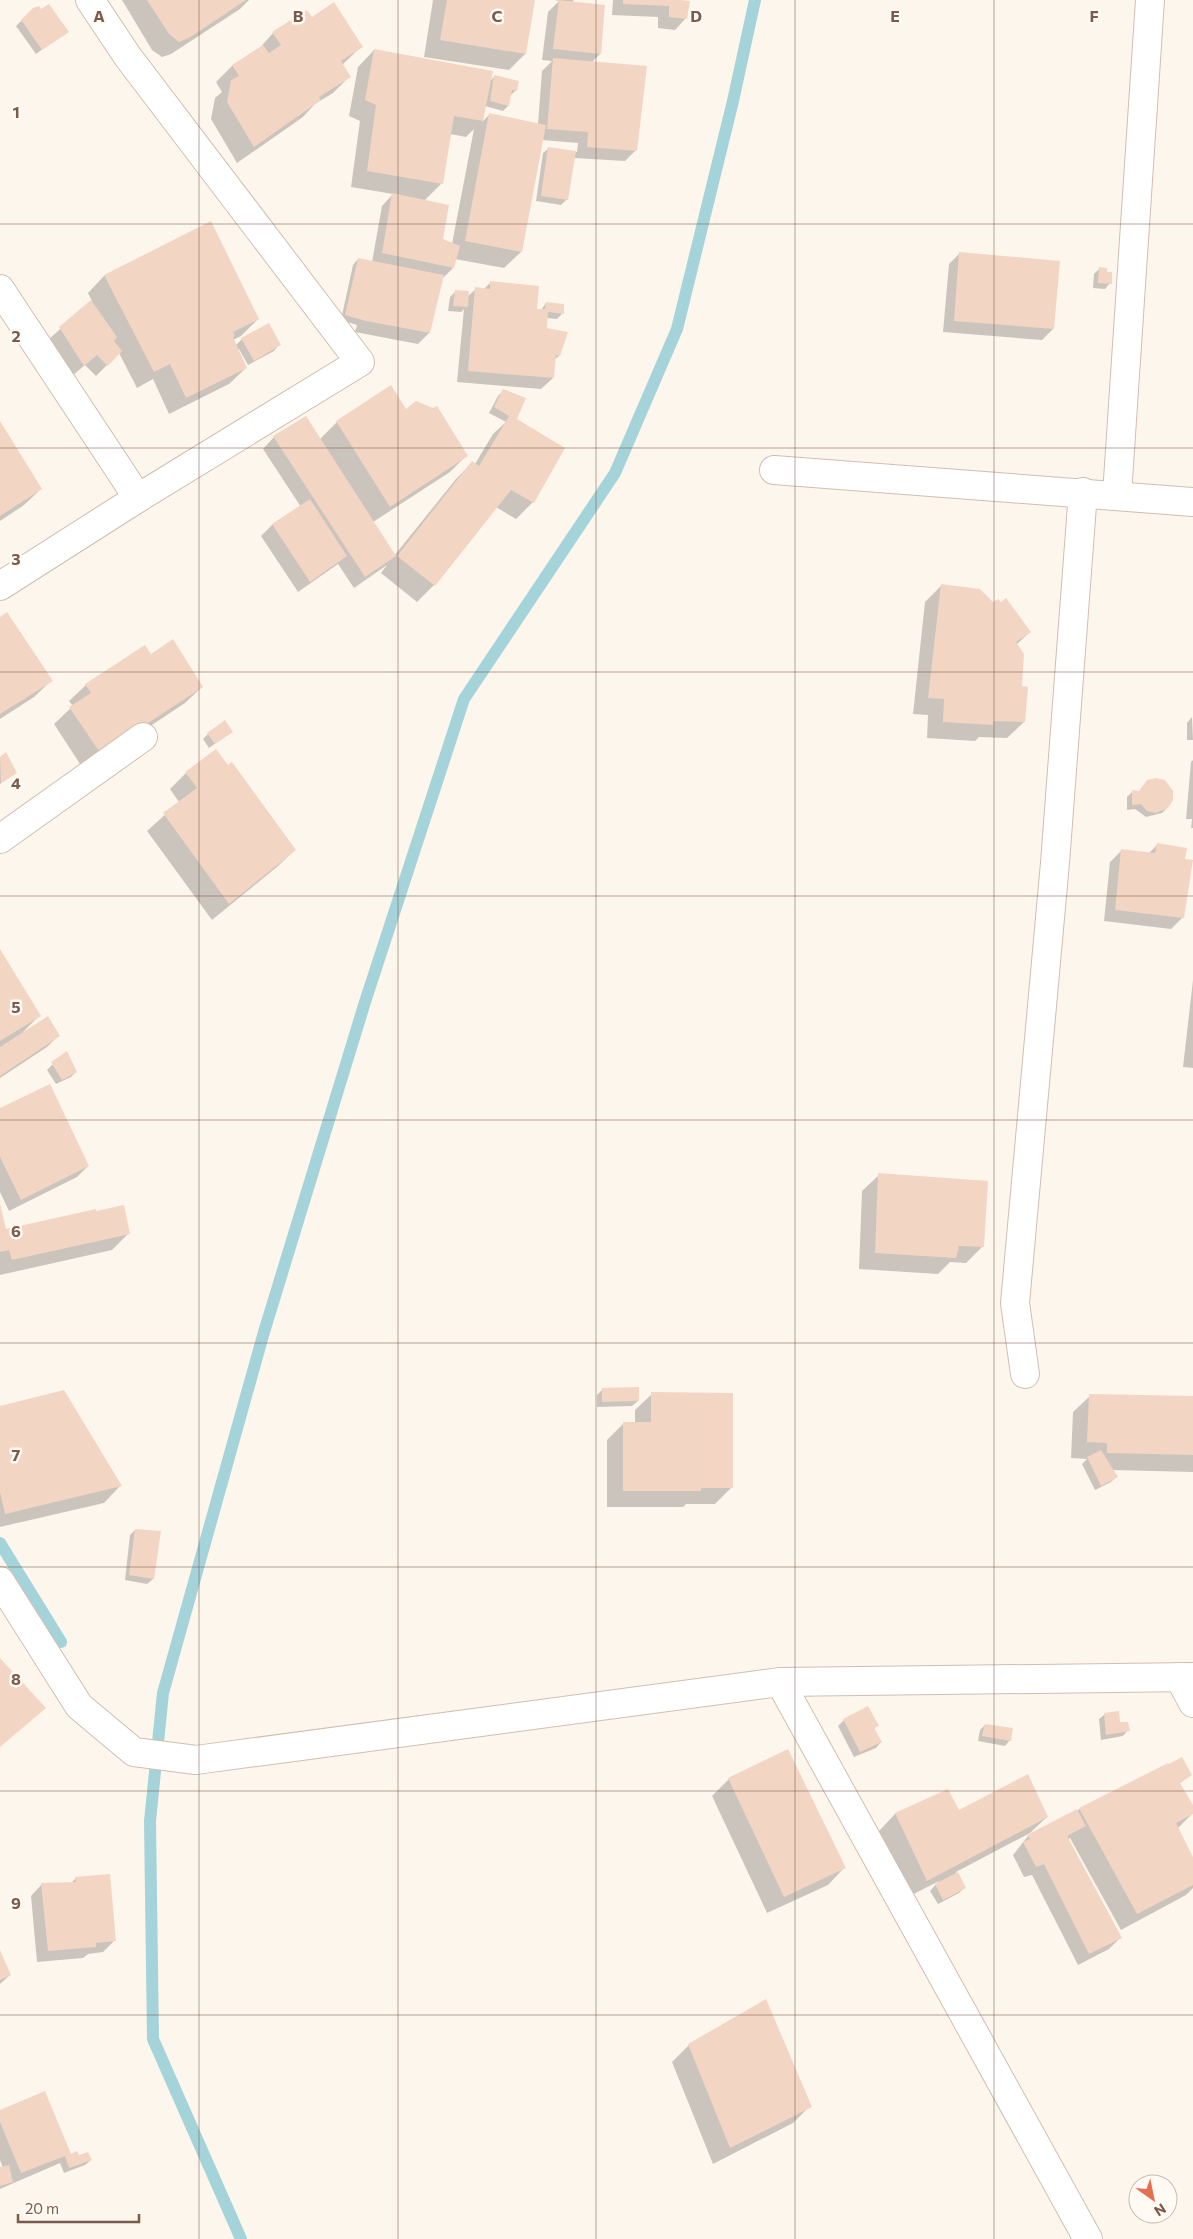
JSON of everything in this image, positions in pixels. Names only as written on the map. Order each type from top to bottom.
[{"type":"street","points":[[0,586],[138,498],[360,362],[128,57],[90,0]]},
{"type":"street","points":[[1117,496],[1150,0]]},
{"type":"street","points":[[0,289],[138,498]]},
{"type":"street","points":[[774,470],[1084,492],[1193,502]]},
{"type":"street","points":[[1025,1374],[1015,1303],[1055,863],[1084,492]]},
{"type":"street","points":[[0,838],[143,737]]},
{"type":"street","points":[[0,1581],[80,1706],[134,1752],[196,1760],[780,1682],[1186,1677],[1193,1703]]},
{"type":"street","points":[[780,1682],[1088,2239]]},
{"type":"building","points":[[147,0],[246,0],[189,38],[179,42],[169,34]]},
{"type":"building","points":[[447,0],[535,0],[526,54],[440,40]]},
{"type":"building","points":[[559,0],[605,5],[601,54],[553,49]]},
{"type":"building","points":[[623,0],[690,1],[687,19],[669,17],[669,6],[623,4]]},
{"type":"building","points":[[334,2],[363,47],[341,61],[351,77],[319,97],[321,100],[254,147],[227,102],[231,80],[239,76],[232,65],[263,45],[269,53],[281,45],[272,32],[307,10],[312,17]]},
{"type":"building","points":[[49,4],[69,32],[42,50],[21,20],[33,8],[39,6],[41,9]]},
{"type":"building","points":[[374,49],[493,71],[483,121],[454,116],[443,184],[367,171],[376,105],[365,100]]},
{"type":"building","points":[[553,58],[647,66],[637,151],[587,147],[588,132],[547,129]]},
{"type":"building","points":[[494,75],[519,81],[517,91],[512,90],[509,106],[490,101]]},
{"type":"building","points":[[489,113],[546,125],[522,252],[465,241]]},
{"type":"building","points":[[548,147],[576,151],[568,200],[541,196]]},
{"type":"building","points":[[392,193],[449,205],[443,239],[460,246],[454,268],[382,253]]},
{"type":"building","points":[[211,221],[259,319],[233,332],[235,336],[233,337],[247,368],[186,398],[170,364],[154,372],[104,275]]},
{"type":"building","points":[[959,252],[1060,261],[1054,329],[954,321]]},
{"type":"building","points":[[358,258],[444,275],[430,333],[366,321],[345,315]]},
{"type":"building","points":[[1099,267],[1107,268],[1107,272],[1112,272],[1112,284],[1098,283]]},
{"type":"building","points":[[490,281],[539,286],[537,309],[545,309],[546,302],[564,304],[564,314],[548,312],[547,328],[568,332],[560,356],[556,355],[554,378],[468,371],[475,287],[490,289]]},
{"type":"building","points":[[455,290],[469,291],[468,307],[453,306]]},
{"type":"building","points":[[91,300],[117,337],[114,341],[122,351],[108,366],[97,355],[84,366],[59,327]]},
{"type":"building","points":[[269,323],[281,345],[254,361],[241,338]]},
{"type":"building","points":[[391,385],[406,409],[416,401],[433,408],[437,406],[468,456],[390,507],[336,421]]},
{"type":"building","points":[[503,389],[526,398],[517,419],[565,448],[534,503],[511,490],[435,586],[397,556],[472,461],[479,466],[509,416],[494,407]]},
{"type":"building","points":[[306,416],[396,556],[365,577],[273,436]]},
{"type":"building","points":[[0,421],[42,489],[0,516]]},
{"type":"building","points":[[310,499],[347,556],[310,582],[272,524]]},
{"type":"building","points":[[941,584],[980,589],[993,602],[998,599],[1001,602],[1006,598],[1031,632],[1016,642],[1024,654],[1022,686],[1028,687],[1025,722],[993,721],[993,725],[943,722],[944,699],[928,698]]},
{"type":"building","points":[[7,612],[53,681],[0,714],[0,617]]},
{"type":"building","points":[[173,639],[203,687],[101,754],[69,707],[91,693],[85,684],[145,645],[151,654]]},
{"type":"building","points":[[225,720],[233,732],[215,744],[207,733]]},
{"type":"building","points":[[216,749],[228,765],[232,762],[296,850],[229,904],[163,813],[197,788],[185,772]]},
{"type":"building","points":[[6,752],[17,773],[1,783],[0,757]]},
{"type":"building","points":[[1156,778],[1165,780],[1173,791],[1173,800],[1168,808],[1156,813],[1147,811],[1141,804],[1132,805],[1132,790],[1139,791],[1147,780]]},
{"type":"building","points":[[1157,843],[1187,848],[1185,859],[1193,860],[1184,918],[1115,910],[1121,849],[1155,853]]},
{"type":"building","points":[[0,949],[41,1016],[0,1041]]},
{"type":"building","points":[[48,1016],[60,1036],[0,1076],[0,1047]]},
{"type":"building","points":[[67,1051],[77,1072],[62,1080],[51,1062]]},
{"type":"building","points":[[50,1084],[89,1166],[21,1200],[0,1157],[0,1108]]},
{"type":"building","points":[[878,1173],[988,1181],[984,1247],[959,1246],[956,1258],[875,1253]]},
{"type":"building","points":[[0,1204],[6,1229],[96,1209],[96,1211],[124,1205],[130,1234],[12,1260],[9,1250],[0,1252]]},
{"type":"building","points":[[639,1387],[639,1401],[602,1402],[602,1388]]},
{"type":"building","points":[[64,1390],[122,1486],[5,1514],[0,1492],[0,1406]]},
{"type":"building","points":[[651,1392],[733,1393],[733,1488],[701,1488],[701,1491],[623,1491],[623,1422],[651,1422]]},
{"type":"building","points":[[1089,1394],[1193,1396],[1193,1455],[1107,1453],[1107,1443],[1087,1442]]},
{"type":"building","points":[[1101,1450],[1118,1477],[1101,1486],[1087,1457]]},
{"type":"building","points":[[135,1529],[161,1531],[154,1579],[129,1575]]},
{"type":"building","points":[[0,1658],[46,1708],[0,1747]]},
{"type":"building","points":[[868,1706],[879,1726],[874,1728],[882,1742],[860,1752],[843,1719]]},
{"type":"building","points":[[1119,1711],[1120,1722],[1128,1722],[1130,1731],[1106,1735],[1104,1713]]},
{"type":"building","points":[[985,1724],[1013,1728],[1011,1741],[982,1736]]},
{"type":"building","points":[[788,1749],[846,1868],[784,1897],[728,1778]]},
{"type":"building","points":[[1182,1757],[1192,1775],[1180,1783],[1193,1805],[1193,1814],[1176,1823],[1193,1857],[1193,1885],[1137,1914],[1079,1808]]},
{"type":"building","points":[[1028,1774],[1048,1817],[927,1881],[895,1813],[948,1789],[959,1810]]},
{"type":"building","points":[[1077,1809],[1086,1826],[1067,1836],[1122,1938],[1089,1954],[1044,1864],[1036,1867],[1023,1842],[1030,1839],[1027,1835]]},
{"type":"building","points":[[958,1872],[966,1888],[943,1900],[935,1884]]},
{"type":"building","points":[[110,1874],[116,1941],[96,1943],[96,1947],[48,1951],[41,1883],[76,1882],[75,1877]]},
{"type":"building","points":[[0,1950],[11,1975],[0,1980]]},
{"type":"building","points":[[766,1999],[812,2107],[730,2148],[688,2044]]},
{"type":"building","points":[[45,2091],[71,2154],[77,2151],[79,2155],[88,2152],[92,2160],[69,2168],[65,2156],[21,2173],[0,2122],[0,2110]]},
{"type":"building","points":[[9,2165],[13,2182],[0,2186],[0,2167]]},
{"type":"waterway","points":[[241,2239],[153,2039],[150,1821],[163,1693],[264,1332],[365,1002],[464,699],[615,473],[677,329],[733,101],[755,0]]},
{"type":"waterway","points":[[0,1543],[61,1642]]}]
